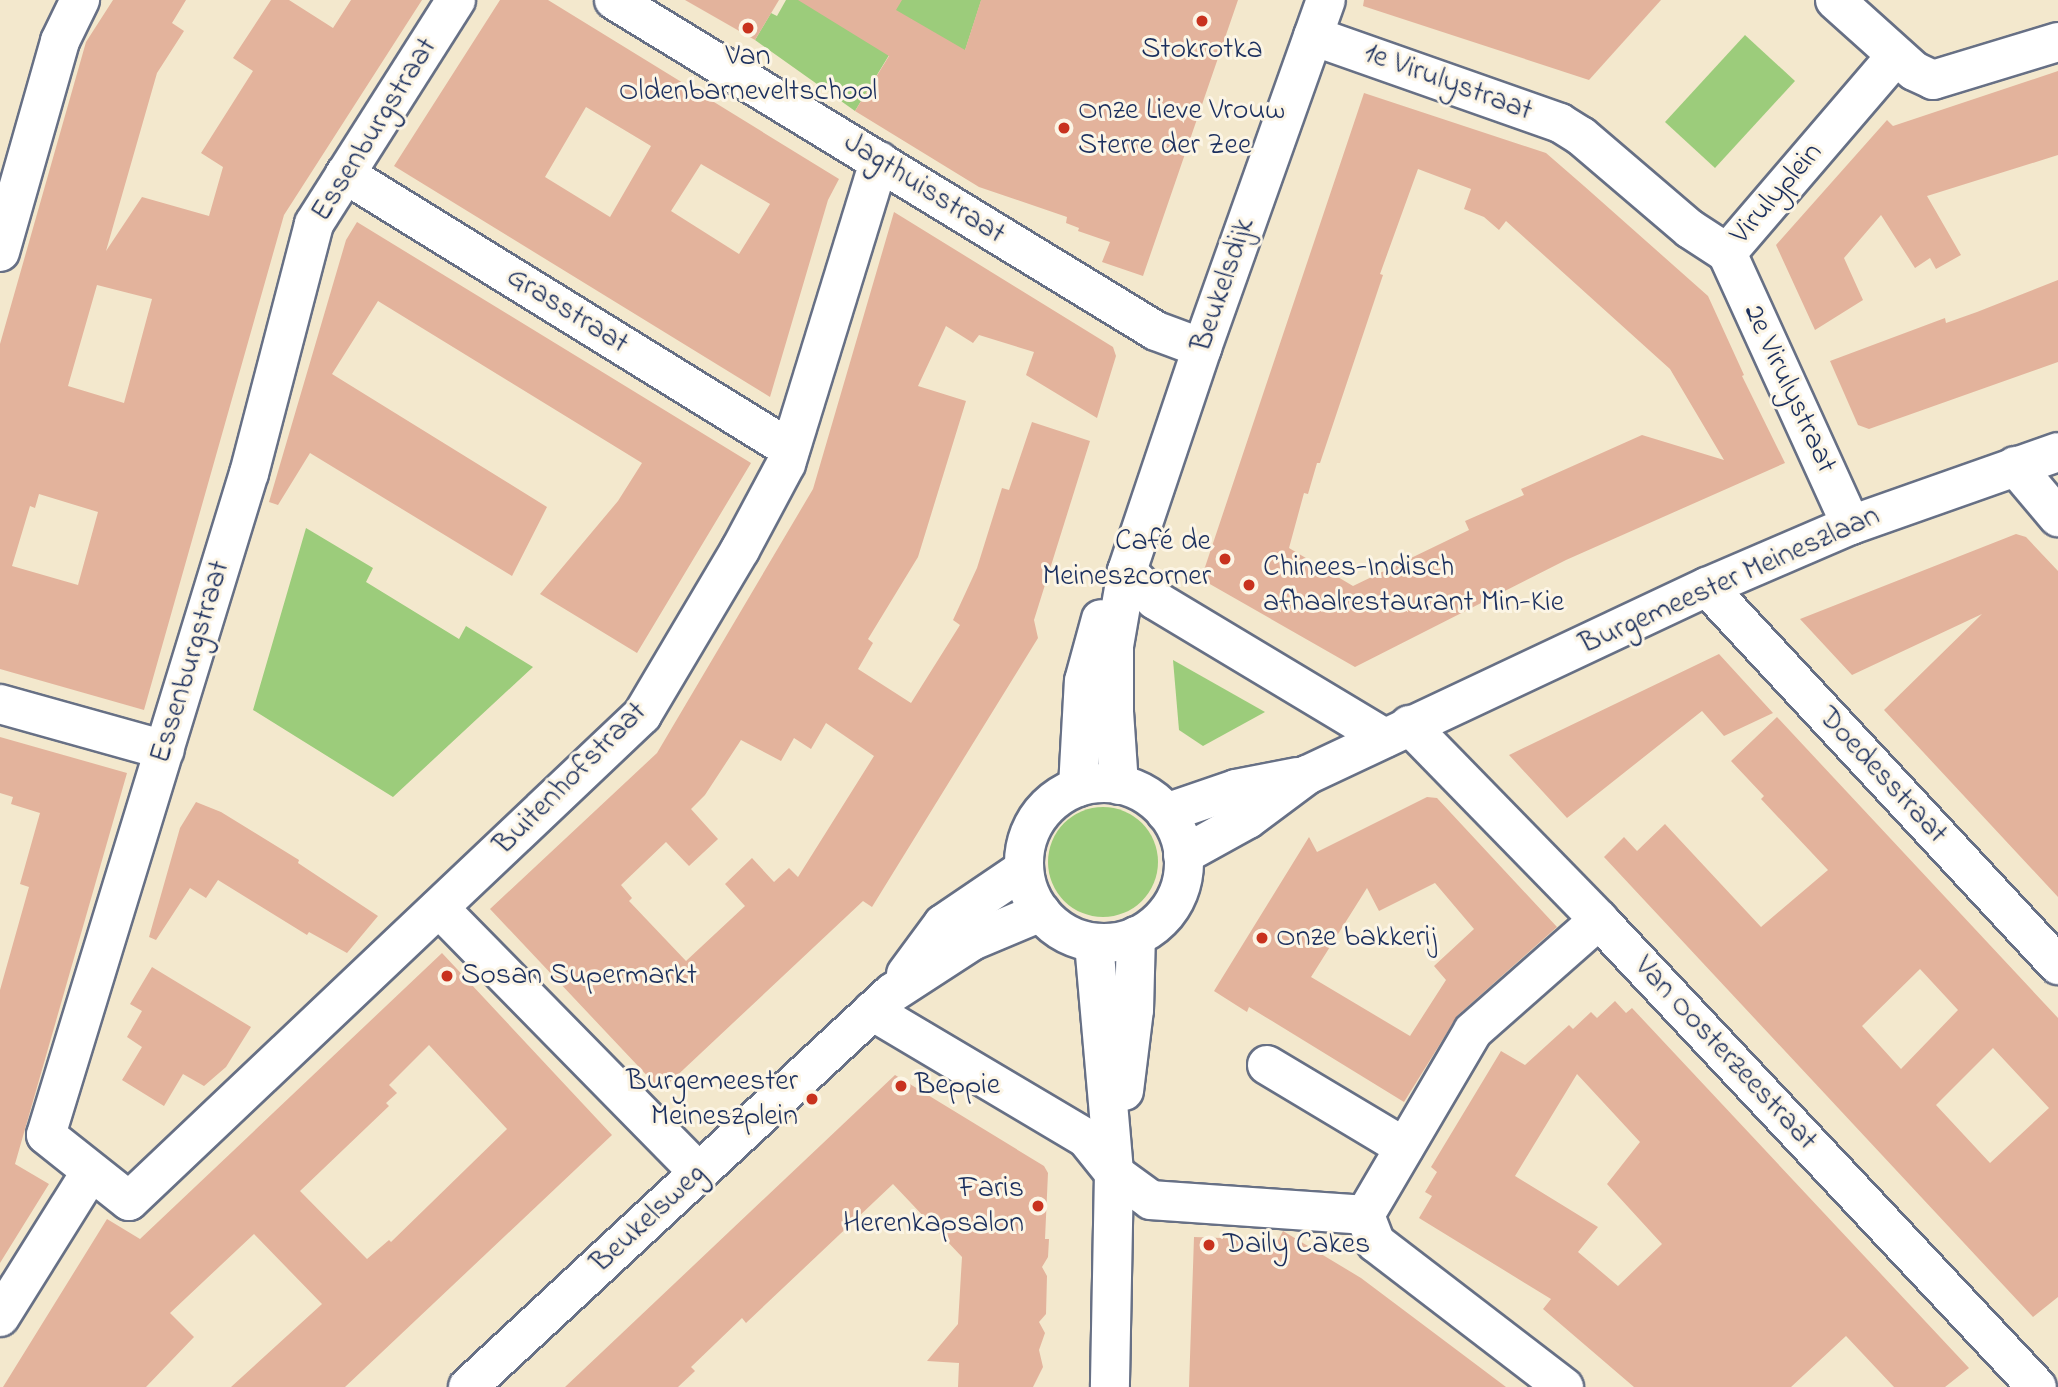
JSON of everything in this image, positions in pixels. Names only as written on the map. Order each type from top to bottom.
[{"type":"street","points":[[0,252],[60,41],[80,0]]},
{"type":"street","name":"Essenburgstraat","points":[[90,1173],[47,1135],[249,473],[314,224],[456,0]]},
{"type":"street","name":"Jagthuisstraat","points":[[614,0],[1156,331],[1202,348]]},
{"type":"street","name":"Beukelsdijk","points":[[1119,785],[1114,711],[1114,646],[1127,571],[1202,348],[1326,0]]},
{"type":"street","points":[[1835,0],[1913,71],[1933,80],[2058,42]]},
{"type":"street","name":"1e Virulystraat","points":[[1313,36],[1560,123],[1581,135]]},
{"type":"street","name":"Virulyplein","points":[[1581,135],[1690,229],[1727,254],[1896,56]]},
{"type":"street","name":"Buitenhofstraat","points":[[90,1173],[129,1202],[642,715],[740,550],[786,464],[879,161]]},
{"type":"street","name":"Grasstraat","points":[[345,174],[790,449]]},
{"type":"street","name":"2e Virulystraat","points":[[1727,254],[1851,525]]},
{"type":"street","name":"Burgemeester Meineszlaan","points":[[1397,731],[1707,587],[1851,525],[2058,452]]},
{"type":"street","points":[[2015,466],[2058,517]]},
{"type":"street","points":[[1127,571],[1155,600],[1397,731]]},
{"type":"street","name":"Beukelsdijk","points":[[1078,788],[1084,681],[1091,647],[1104,612],[1127,571]]},
{"type":"street","name":"Doedesstraat","points":[[1707,587],[2058,965]]},
{"type":"street","points":[[0,704],[164,750]]},
{"type":"street","points":[[1184,855],[1248,819],[1307,775],[1397,731]]},
{"type":"street","name":"Van Oosterzeestraat","points":[[1397,731],[1599,920],[2040,1381]]},
{"type":"street","points":[[1166,813],[1236,789],[1307,775]]},
{"type":"street","points":[[1105,783],[1119,785],[1142,793],[1166,813],[1178,832],[1184,855],[1180,888],[1163,916],[1136,936],[1094,943],[1064,932],[1041,912],[1029,890],[1024,869],[1028,840],[1039,817],[1056,799],[1078,788],[1105,783]]},
{"type":"street","name":"Beukelsweg","points":[[468,1387],[882,1002],[943,924],[1024,869]]},
{"type":"street","points":[[439,908],[699,1173]]},
{"type":"street","name":"Beukelsweg","points":[[882,1002],[972,941],[1041,912]]},
{"type":"street","points":[[1365,1215],[1473,1031],[1599,920]]},
{"type":"street","points":[[1110,1387],[1114,1173],[1134,1010],[1136,936]]},
{"type":"street","points":[[1094,943],[1114,1173]]},
{"type":"street","points":[[882,1002],[1086,1138],[1114,1173],[1151,1200],[1365,1215]]},
{"type":"street","points":[[1267,1065],[1404,1147]]},
{"type":"street","points":[[0,1317],[90,1173]]},
{"type":"street","points":[[1365,1215],[1376,1243],[1564,1387]]},
{"type":"green space","points":[[786,0],[1119,0],[981,1],[961,63],[911,19],[855,111],[755,40],[771,13],[777,16]]},
{"type":"green space","points":[[1745,35],[1795,81],[1715,168],[1665,122]]},
{"type":"green space","points":[[306,528],[373,568],[366,582],[459,639],[466,626],[533,667],[393,797],[253,710]]},
{"type":"green space","points":[[1173,660],[1265,712],[1203,746],[1179,730]]},
{"type":"green space","points":[[1103,807],[1124,812],[1142,823],[1153,841],[1158,862],[1153,883],[1142,901],[1124,912],[1103,917],[1082,912],[1064,901],[1053,883],[1048,862],[1053,841],[1064,823],[1082,812]]},
{"type":"building","points":[[113,0],[186,0],[172,23],[184,31],[157,73],[106,251],[142,197],[209,216],[223,167],[201,153],[253,71],[233,58],[271,0],[289,0],[333,28],[351,0],[422,0],[284,215],[144,710],[0,669],[0,344],[86,42]],"holes":[[[97,285],[152,299],[124,403],[68,386]],[[39,494],[98,512],[78,585],[12,566],[30,506],[35,508]]]},
{"type":"building","points":[[500,0],[548,0],[839,179],[828,200],[770,397],[394,166]],"holes":[[[586,107],[651,146],[610,217],[545,177]],[[701,164],[770,204],[739,254],[671,211]]]},
{"type":"building","name":"Van Oldenbarneveltschool","points":[[685,0],[779,0],[755,40]]},
{"type":"building","name":"Onze Lieve Vrouw Sterre der Zee","points":[[798,0],[902,0],[896,10],[965,50],[981,0],[1238,0],[1143,276],[1102,262],[1110,242],[1078,231],[1079,228],[1066,223],[1067,217],[979,187],[855,111],[889,56]]},
{"type":"building","points":[[1364,0],[1661,0],[1589,80],[1363,6]]},
{"type":"building","points":[[2058,71],[2058,155],[1927,196],[1961,255],[1936,269],[1930,258],[1915,268],[1881,215],[1844,258],[1863,300],[1815,330],[1776,245],[1887,120],[1893,126]]},
{"type":"building","points":[[1364,93],[1546,153],[1584,186],[1708,296],[1744,375],[1742,376],[1785,463],[1566,560],[1355,667],[1201,579]],"holes":[[[1418,169],[1471,189],[1464,209],[1484,217],[1499,230],[1506,221],[1670,369],[1724,460],[1642,435],[1521,489],[1524,495],[1465,521],[1469,530],[1353,586],[1289,548],[1304,493],[1308,494],[1317,463],[1320,463],[1383,275],[1380,274]]]},
{"type":"building","points":[[894,212],[1113,347],[1116,356],[1097,418],[1026,375],[1034,352],[979,335],[973,343],[946,326],[918,386],[966,401],[918,557],[868,639],[873,643],[858,669],[911,703],[960,625],[953,620],[977,568],[1002,488],[1009,490],[1032,422],[1090,441],[1034,620],[1038,638],[872,907],[863,901],[668,1084],[655,1084],[490,909],[657,753],[813,489]],"holes":[[[826,723],[874,756],[798,877],[789,868],[774,882],[752,858],[725,884],[745,906],[686,961],[629,901],[632,898],[621,885],[666,842],[689,866],[718,839],[691,809],[705,795],[741,740],[781,761],[794,738],[811,749]]]},
{"type":"building","points":[[357,222],[751,463],[637,653],[540,594],[618,501],[642,463],[378,301],[332,374],[547,507],[512,576],[310,453],[278,505],[269,502],[346,240]]},
{"type":"building","points":[[2058,280],[2058,362],[1869,429],[1858,425],[1830,361],[1945,318],[1946,323],[1977,312]]},
{"type":"building","points":[[2016,534],[2026,537],[2058,571],[2058,897],[1884,710],[1982,614],[1852,675],[1800,619]]},
{"type":"building","points":[[1719,654],[1773,713],[1724,736],[1702,711],[1567,818],[1509,755]]},
{"type":"building","points":[[1777,717],[2058,1018],[2058,1297],[2033,1317],[1604,857],[1624,837],[1637,851],[1665,824],[1761,927],[1828,870],[1761,799],[1764,796],[1731,761]],"holes":[[[1920,969],[1958,1010],[1901,1069],[1862,1026]],[[1993,1048],[2049,1108],[1990,1163],[1936,1105]]]},
{"type":"building","points":[[0,737],[127,773],[15,1164],[49,1184],[0,1263],[0,990],[29,887],[20,884],[40,813],[11,804],[13,797],[0,793]]},
{"type":"building","points":[[1427,797],[1437,798],[1557,927],[1458,1015],[1404,1102],[1249,1007],[1247,1012],[1214,991],[1309,837],[1317,852]],"holes":[[[1435,883],[1474,929],[1434,966],[1446,980],[1410,1036],[1311,977],[1367,888],[1379,911]]]},
{"type":"building","points":[[196,802],[221,812],[299,860],[298,863],[378,916],[347,953],[309,932],[307,935],[218,880],[206,898],[190,888],[156,940],[149,937],[180,828]]},
{"type":"building","points":[[442,953],[612,1135],[345,1387],[231,1387],[322,1304],[254,1234],[170,1313],[194,1337],[146,1387],[3,1387],[107,1219],[140,1239]],"holes":[[[429,1045],[507,1129],[391,1242],[389,1240],[367,1259],[300,1191],[389,1106],[386,1103],[397,1093],[389,1085]]]},
{"type":"building","points":[[152,967],[251,1027],[226,1067],[204,1086],[183,1074],[164,1106],[122,1080],[142,1047],[127,1037],[142,1011],[130,1004]]},
{"type":"building","points":[[1615,1001],[1626,1013],[1632,1008],[1969,1368],[1945,1387],[1894,1387],[1846,1336],[1791,1387],[1634,1387],[1543,1309],[1551,1299],[1419,1218],[1432,1196],[1425,1192],[1437,1172],[1431,1167],[1501,1051],[1525,1065],[1569,1025],[1573,1029],[1591,1012],[1597,1018]],"holes":[[[1577,1074],[1640,1142],[1607,1184],[1662,1244],[1618,1286],[1578,1252],[1598,1227],[1515,1176]]]},
{"type":"building","points":[[895,1075],[1044,1166],[1048,1173],[1045,1239],[1049,1239],[1048,1257],[1042,1267],[1047,1276],[1046,1314],[1039,1322],[1045,1333],[1039,1350],[1043,1367],[1033,1387],[958,1387],[959,1363],[927,1361],[958,1324],[962,1257],[893,1184],[746,1323],[742,1318],[691,1367],[695,1371],[678,1387],[565,1387]]},
{"type":"building","points":[[1283,1231],[1361,1278],[1506,1387],[1189,1387],[1194,1237],[1278,1240]]},
{"type":"place","name":"Stokrotka","points":[[1202,21]]},
{"type":"place","name":"Van Oldenbarneveltschool","points":[[748,28]]},
{"type":"place","name":"Onze Lieve Vrouw Sterre der Zee","points":[[1064,128]]},
{"type":"place","name":"Café de Meineszcorner","points":[[1225,559]]},
{"type":"place","name":"Chinees-Indisch afhaalrestaurant Min-Kie","points":[[1249,585]]},
{"type":"place","name":"Onze bakkerij","points":[[1262,938]]},
{"type":"place","name":"Sosan Supermarkt","points":[[447,976]]},
{"type":"place","name":"Beppie","points":[[901,1086]]},
{"type":"place","name":"Burgemeester Meineszplein","points":[[812,1099]]},
{"type":"place","name":"Faris Herenkapsalon","points":[[1038,1206]]},
{"type":"place","name":"Daily Cakes","points":[[1209,1245]]}]
